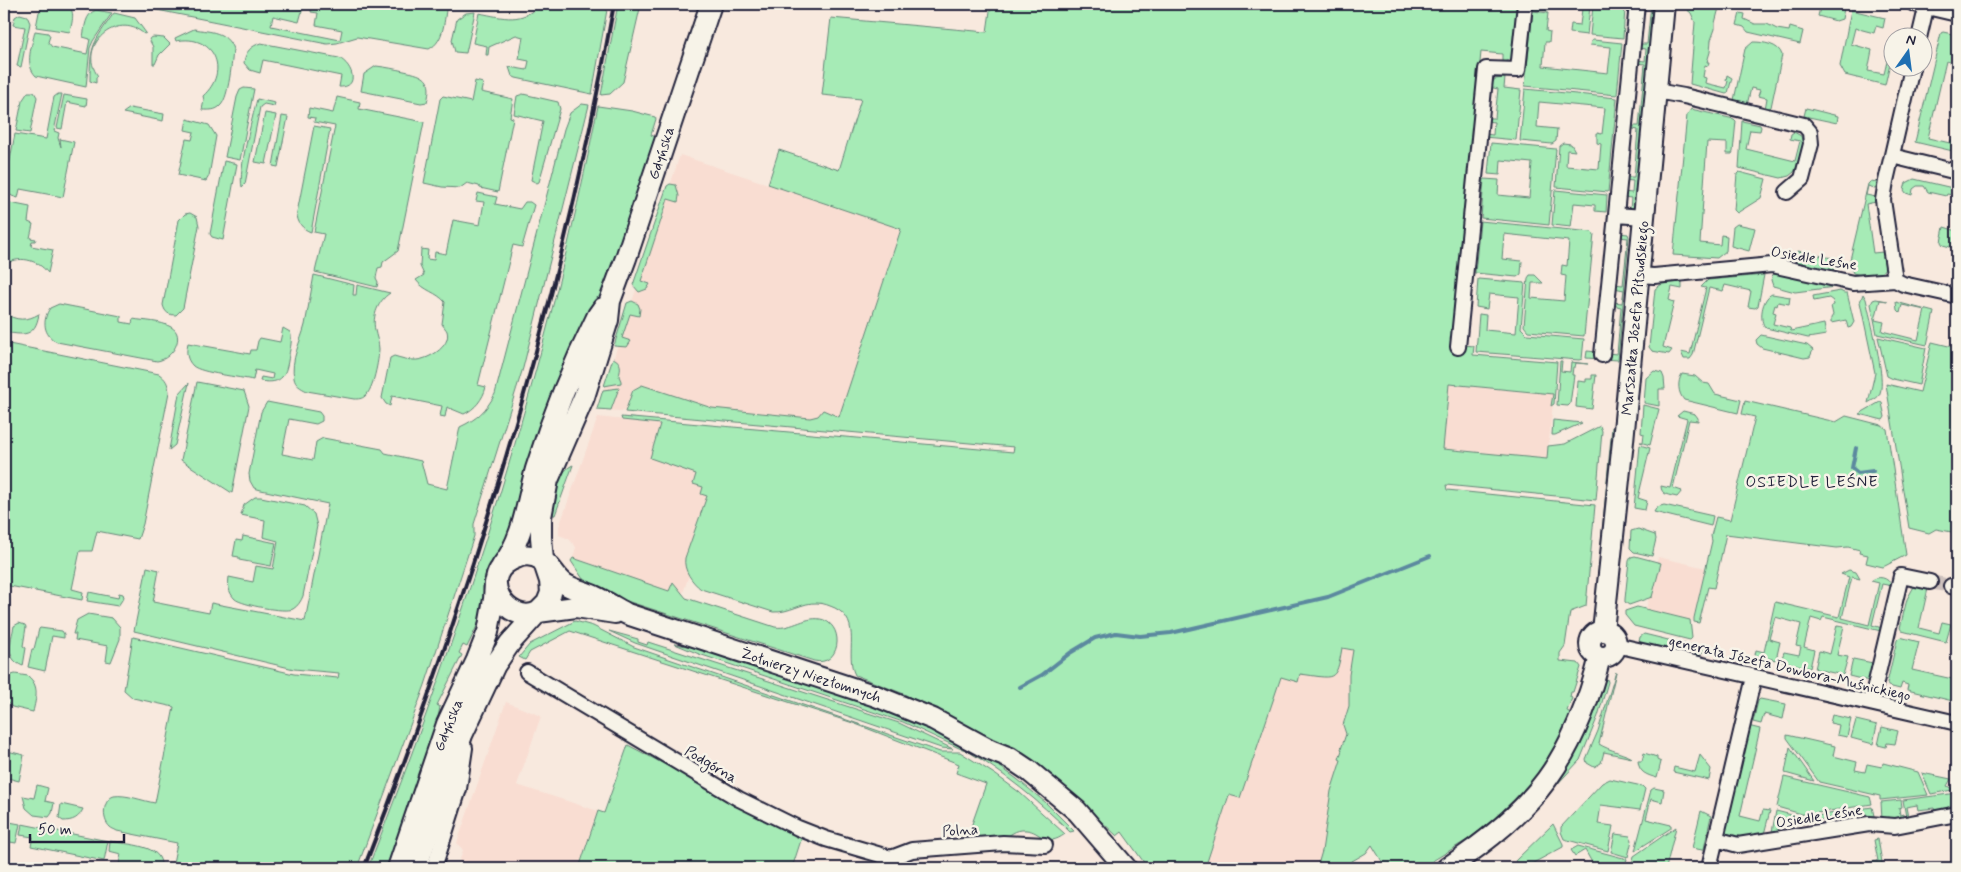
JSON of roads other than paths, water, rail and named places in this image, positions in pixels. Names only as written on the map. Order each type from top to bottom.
[{"type":"street","name":"Gdyńska","points":[[543,560],[541,517],[548,480],[584,397],[608,320],[610,301],[711,4]]},
{"type":"street","points":[[1458,347],[1486,69],[1518,70],[1525,4]]},
{"type":"street","points":[[1602,355],[1637,4]]},
{"type":"street","name":"Marszałka Józefa Piłsudskiego","points":[[1610,638],[1624,431],[1664,4]]},
{"type":"street","points":[[1920,28],[1922,5],[1957,14]]},
{"type":"street","points":[[1896,280],[1884,200],[1910,78]]},
{"type":"street","points":[[1656,91],[1804,125],[1811,136],[1802,179],[1788,192]]},
{"type":"street","points":[[1892,156],[1957,172]]},
{"type":"street","points":[[1616,215],[1644,217]]},
{"type":"street","name":"Osiedle Leśne","points":[[1638,275],[1654,276],[1695,273],[1772,265],[1853,283],[1896,280],[1903,284],[1957,296]]},
{"type":"street","name":"Gdyńska","points":[[398,868],[444,732],[488,632],[497,576],[516,542],[536,468],[571,374],[598,315],[610,301]]},
{"type":"street","points":[[519,556],[529,556],[543,560],[550,581],[551,593],[546,603],[538,612],[529,614],[511,609],[501,598],[497,576],[508,561],[519,556]]},
{"type":"street","name":"Żołnierzy Niezłomnych","points":[[543,560],[564,583],[592,595],[627,614],[894,703],[933,718],[990,750],[1010,758],[1068,803],[1104,841],[1126,868]]},
{"type":"street","points":[[1870,703],[1901,576],[1930,582]]},
{"type":"street","name":"Żołnierzy Niezłomnych","points":[[538,612],[576,607],[627,614]]},
{"type":"street","name":"Gdyńska","points":[[416,868],[469,720],[502,654],[520,630],[538,612]]},
{"type":"street","points":[[1447,868],[1509,822],[1549,778],[1578,729],[1590,697],[1600,657],[1592,652],[1590,644],[1594,635],[1610,638]]},
{"type":"street","name":"generała Józefa Dowbora-Muśnickiego","points":[[1610,638],[1754,677],[1957,723]]},
{"type":"street","name":"Podgórna","points":[[527,672],[739,799],[788,823],[888,863]]},
{"type":"street","points":[[1709,868],[1754,677]]},
{"type":"street","points":[[434,868],[459,788],[469,720]]},
{"type":"street","name":"Żołnierzy Niezłomnych","points":[[990,750],[1068,819],[1111,868]]},
{"type":"street","name":"Osiedle Leśne","points":[[1716,839],[1738,845],[1869,824],[1895,826],[1957,814]]},
{"type":"street","name":"Polna","points":[[888,863],[912,850],[1003,843],[1046,845]]},
{"type":"waterway","points":[[1856,448],[1852,468],[1858,473],[1873,471]]},
{"type":"waterway","points":[[1020,687],[1042,675],[1070,653],[1095,638],[1116,633],[1140,636],[1171,633],[1328,597],[1430,556]]},
{"type":"tunnel","points":[[1930,582],[1951,586]]},
{"type":"railway","points":[[364,868],[442,657],[510,442],[541,334],[568,225],[593,115],[614,4]]},
{"type":"district","name":"OSIEDLE LEŚNE","points":[[1812,481]]}]
